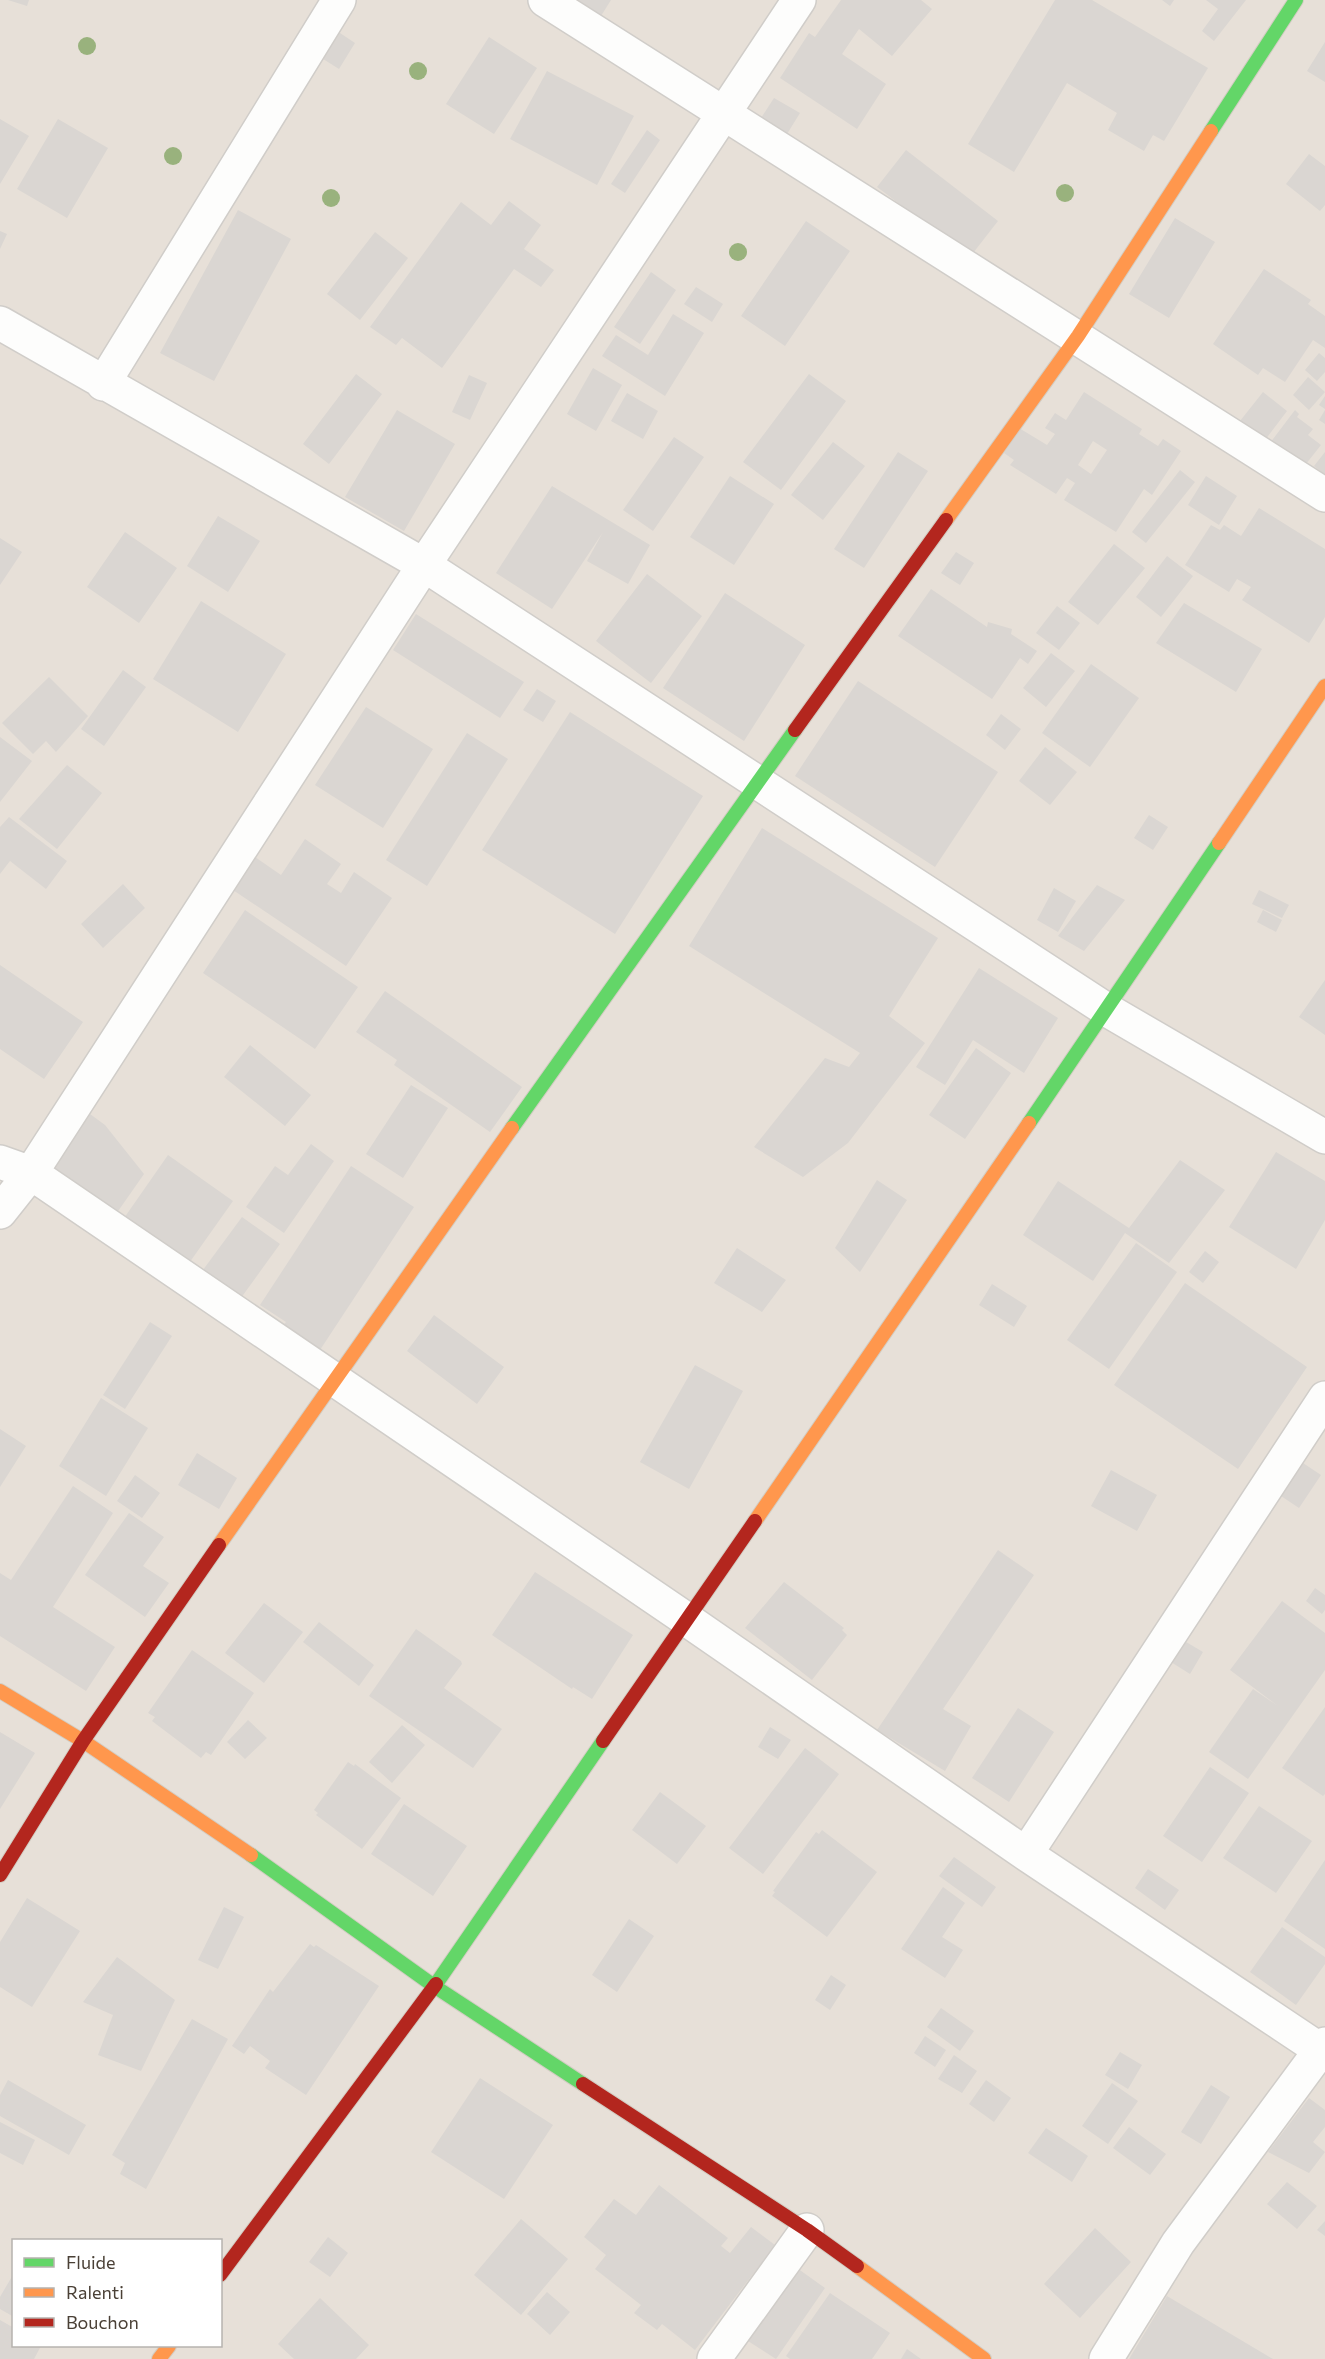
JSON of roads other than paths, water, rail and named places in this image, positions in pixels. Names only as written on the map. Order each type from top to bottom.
[{"type":"street","points":[[103,384],[339,0]]},
{"type":"street","points":[[545,0],[1078,336],[1325,495]]},
{"type":"street","points":[[0,1212],[31,1173],[424,565],[799,0]]},
{"type":"street","points":[[0,1875],[83,1741],[334,1380],[757,782],[1078,336],[1296,0]]},
{"type":"street","points":[[0,323],[103,384],[424,565],[1107,1010],[1325,1137]]},
{"type":"street","points":[[222,2272],[434,1986],[1107,1010],[1325,686]]},
{"type":"street","points":[[0,1162],[31,1173],[686,1619],[1026,1854],[1324,2049],[1178,2243],[1106,2359]]},
{"type":"street","points":[[1026,1854],[1325,1398]]},
{"type":"street","points":[[0,1691],[83,1741],[302,1890],[434,1986],[807,2230],[984,2359]]},
{"type":"street","points":[[714,2359],[807,2230]]},
{"type":"street","points":[[159,2359],[168,2347]]}]
